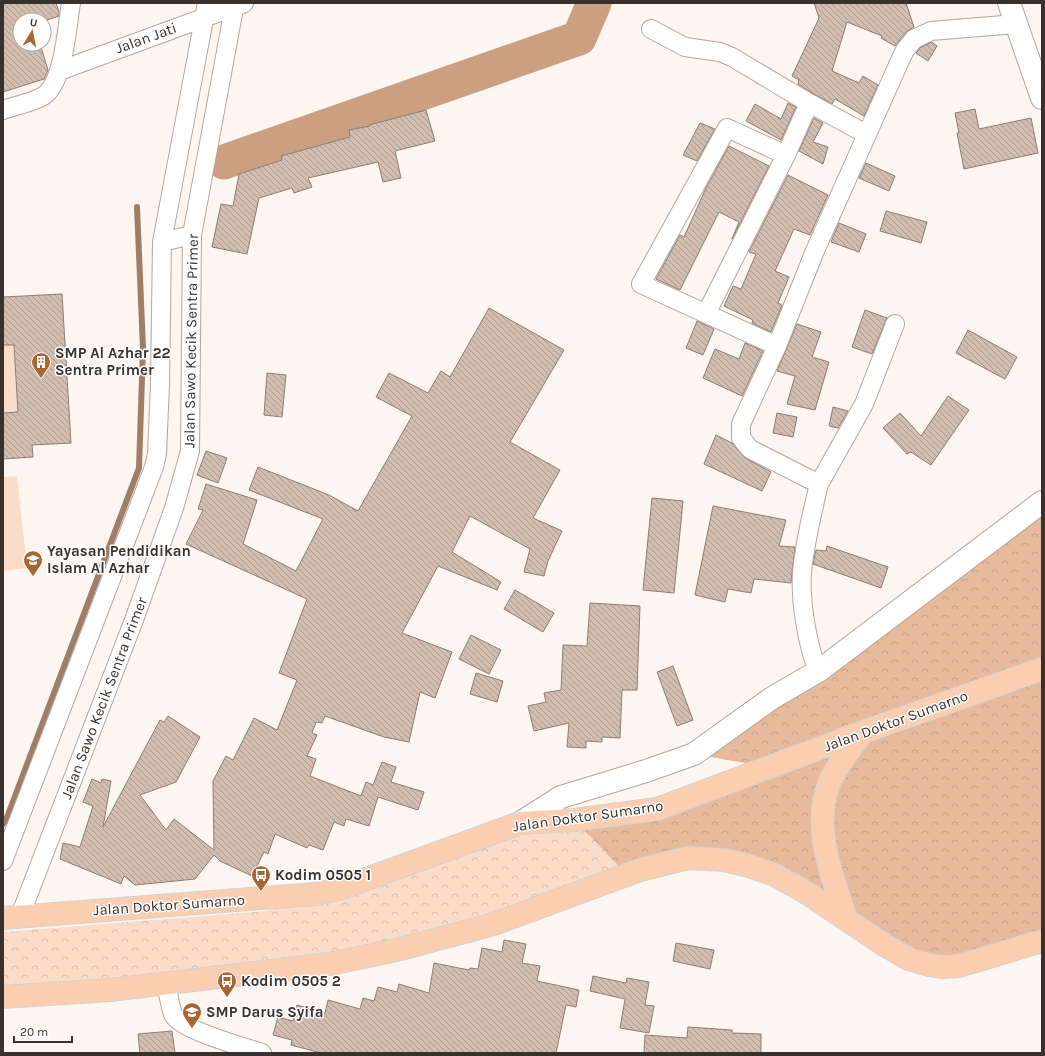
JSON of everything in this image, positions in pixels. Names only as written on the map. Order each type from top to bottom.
[{"type":"main road","name":"Jalan Doktor Sumarno","points":[[12,917],[315,894],[338,889],[520,823],[574,820],[657,810],[863,732],[1042,669]]},
{"type":"main road","points":[[846,919],[826,854],[822,825],[824,803],[830,781],[863,732]]},
{"type":"main road","points":[[3,997],[110,990],[166,982],[330,964],[401,949],[494,924],[640,870],[688,858],[724,860],[749,866],[775,875],[886,946],[909,959],[944,967],[959,966],[1042,940]]},
{"type":"street","points":[[3,110],[45,95],[52,87],[59,71],[71,3]]},
{"type":"street","points":[[1009,3],[1042,98]]},
{"type":"street","name":"Jalan Jati","points":[[59,71],[205,11],[238,4]]},
{"type":"street","name":"Jalan Sawo Kecik Sentra Primer","points":[[12,917],[136,613],[174,508],[189,456],[192,235],[238,4]]},
{"type":"street","name":"Jalan Sawo Kecik Sentra Primer","points":[[3,861],[154,468],[157,454],[160,384],[162,242],[205,11]]},
{"type":"street","points":[[818,484],[750,449],[741,438],[741,424],[777,346],[814,253],[866,134],[905,50],[917,36],[931,32],[1016,24]]},
{"type":"street","points":[[651,29],[685,47],[720,52],[732,57],[809,103],[866,134]]},
{"type":"street","points":[[706,314],[786,155],[809,103]]},
{"type":"street","points":[[777,346],[642,284],[727,128],[786,155]]},
{"type":"street","points":[[162,242],[192,235]]},
{"type":"street","points":[[818,671],[813,658],[802,592],[804,560],[818,484],[864,404],[895,324]]},
{"type":"street","points":[[520,823],[561,797],[646,771],[694,754],[772,698],[818,671],[1042,502]]},
{"type":"street","points":[[166,982],[174,1016],[180,1021],[209,1035],[262,1053]]},
{"type":"green space","points":[[3,345],[14,345],[18,412],[3,413]]},
{"type":"green space","points":[[17,476],[27,568],[3,571],[3,477]]},
{"type":"green space","points":[[1042,502],[1042,941],[941,966],[846,919],[716,859],[627,875],[574,820],[657,809],[767,767],[694,754]]},
{"type":"green space","points":[[574,820],[627,875],[371,955],[3,997],[3,932],[266,911],[293,905],[415,862]]},
{"type":"building","points":[[3,3],[56,3],[59,16],[52,18],[52,12],[12,12],[12,52],[42,52],[48,70],[44,79],[3,92]]},
{"type":"building","points":[[814,3],[906,3],[914,27],[906,32],[895,46],[881,38],[882,36],[847,22],[832,71],[859,83],[863,76],[878,85],[864,116],[835,99],[832,104],[814,94],[798,84],[799,80],[792,76],[819,18]]},
{"type":"building","points":[[932,42],[937,46],[928,61],[916,53],[921,47]]},
{"type":"building","points":[[788,103],[796,107],[781,140],[746,121],[755,104],[781,119]]},
{"type":"building","points":[[975,109],[979,129],[1031,118],[1038,153],[964,169],[955,113]]},
{"type":"building","points":[[426,110],[435,141],[395,151],[401,178],[383,182],[378,162],[308,178],[312,187],[294,193],[292,188],[259,198],[247,254],[212,247],[221,204],[233,206],[239,174],[282,160],[281,156],[350,137],[349,130],[370,126],[369,125]]},
{"type":"building","points":[[814,118],[823,123],[813,142],[828,147],[823,164],[799,151]]},
{"type":"building","points":[[700,123],[715,129],[697,161],[683,155]]},
{"type":"building","points":[[729,146],[769,166],[732,239],[739,222],[719,212],[680,290],[656,279],[680,235],[684,237],[706,188]]},
{"type":"building","points":[[866,163],[895,176],[889,191],[859,178]]},
{"type":"building","points":[[788,175],[828,195],[810,235],[794,229],[775,271],[789,277],[778,303],[782,305],[771,332],[752,323],[753,320],[724,306],[733,286],[741,289],[756,254],[749,252]]},
{"type":"building","points":[[886,211],[927,222],[921,243],[880,231]]},
{"type":"building","points":[[839,223],[866,234],[859,252],[831,242]]},
{"type":"building","name":"SMP Al Azhar 22 Sentra Primer","points":[[62,294],[71,443],[32,445],[33,457],[3,459],[3,413],[18,412],[14,345],[3,345],[3,297]]},
{"type":"building","points":[[489,308],[564,350],[510,442],[560,470],[533,518],[562,531],[548,561],[544,576],[524,572],[530,549],[470,516],[452,552],[501,582],[497,590],[438,566],[402,633],[452,652],[435,698],[420,692],[409,742],[384,737],[325,716],[322,723],[316,722],[312,733],[317,735],[307,756],[316,759],[310,776],[361,796],[366,782],[373,785],[382,762],[396,767],[391,782],[424,792],[418,810],[378,797],[369,826],[346,819],[344,826],[334,822],[323,850],[309,845],[307,848],[275,834],[268,854],[264,852],[252,876],[220,861],[214,855],[195,879],[135,885],[124,876],[121,884],[60,859],[63,843],[80,847],[93,806],[83,802],[92,779],[101,783],[102,779],[111,781],[103,827],[160,720],[164,722],[168,716],[200,737],[176,782],[140,795],[166,830],[174,819],[214,850],[213,781],[226,756],[233,760],[254,718],[277,730],[297,680],[279,673],[307,599],[186,544],[203,510],[198,509],[206,484],[257,500],[243,544],[296,571],[323,519],[249,490],[258,467],[329,495],[358,511],[412,416],[376,397],[389,373],[428,393],[441,371],[450,377]]},
{"type":"building","points":[[865,310],[887,318],[872,354],[852,347]]},
{"type":"building","points":[[697,321],[714,329],[703,355],[686,348]]},
{"type":"building","points":[[797,324],[821,332],[812,357],[829,362],[815,410],[787,404],[795,376],[777,371]]},
{"type":"building","points":[[968,330],[1017,357],[1005,379],[956,353]]},
{"type":"building","points":[[745,343],[763,351],[742,396],[703,378],[715,349],[739,359]]},
{"type":"building","points":[[267,373],[286,375],[282,417],[264,415]]},
{"type":"building","points":[[948,396],[969,410],[931,465],[911,452],[907,454],[883,428],[900,413],[921,436]]},
{"type":"building","points":[[833,407],[848,411],[838,428],[829,426]]},
{"type":"building","points":[[777,413],[797,417],[793,437],[773,433]]},
{"type":"building","points":[[716,435],[732,443],[745,458],[771,472],[762,491],[704,464]]},
{"type":"building","points":[[206,451],[227,458],[218,483],[197,475]]},
{"type":"building","points":[[652,498],[683,501],[674,593],[643,590]]},
{"type":"building","points":[[713,506],[786,520],[779,546],[795,547],[791,583],[754,579],[751,593],[728,589],[725,602],[695,595]]},
{"type":"building","points":[[827,546],[888,567],[881,588],[813,564],[816,550],[826,551]]},
{"type":"building","points":[[515,590],[554,613],[543,632],[504,609]]},
{"type":"building","points":[[590,603],[640,606],[637,690],[622,690],[620,738],[602,737],[602,742],[586,741],[586,748],[567,747],[569,723],[534,731],[528,706],[546,702],[544,693],[561,690],[563,645],[587,646]]},
{"type":"building","points":[[471,635],[501,650],[489,674],[459,659]]},
{"type":"building","points":[[673,666],[693,720],[677,726],[657,672]]},
{"type":"building","points":[[476,673],[503,681],[497,702],[470,694]]},
{"type":"building","points":[[504,940],[526,944],[522,963],[540,966],[537,981],[579,990],[576,1007],[566,1005],[556,1053],[321,1053],[291,1045],[292,1040],[273,1035],[278,1017],[293,1021],[297,1005],[325,1013],[328,1000],[360,1009],[363,998],[374,1001],[378,987],[397,992],[399,984],[429,993],[434,963],[469,970],[470,968],[478,969],[482,948],[502,952]]},
{"type":"building","points":[[676,943],[714,950],[710,969],[673,961]]},
{"type":"building","points":[[593,976],[626,983],[627,978],[649,982],[645,1005],[654,1006],[649,1033],[620,1028],[625,999],[590,991]]},
{"type":"building","points":[[688,1027],[732,1030],[732,1033],[761,1034],[761,1053],[644,1053],[645,1035],[687,1038]]},
{"type":"building","points":[[172,1031],[175,1053],[140,1053],[138,1034]]},
{"type":"waterway","points":[[224,162],[579,38],[594,3]]},
{"type":"waterway","points":[[3,824],[6,820],[139,468],[143,348],[137,207]]},
{"type":"place","name":"SMP Al Azhar 22 Sentra Primer","points":[[41,379]]},
{"type":"place","name":"Yayasan Pendidikan Islam Al Azhar","points":[[33,577]]},
{"type":"place","name":"Kodim 0505 1","points":[[261,892]]},
{"type":"place","name":"Kodim 0505 2","points":[[227,998]]},
{"type":"place","name":"SMP Darus Syifa","points":[[192,1029]]}]
